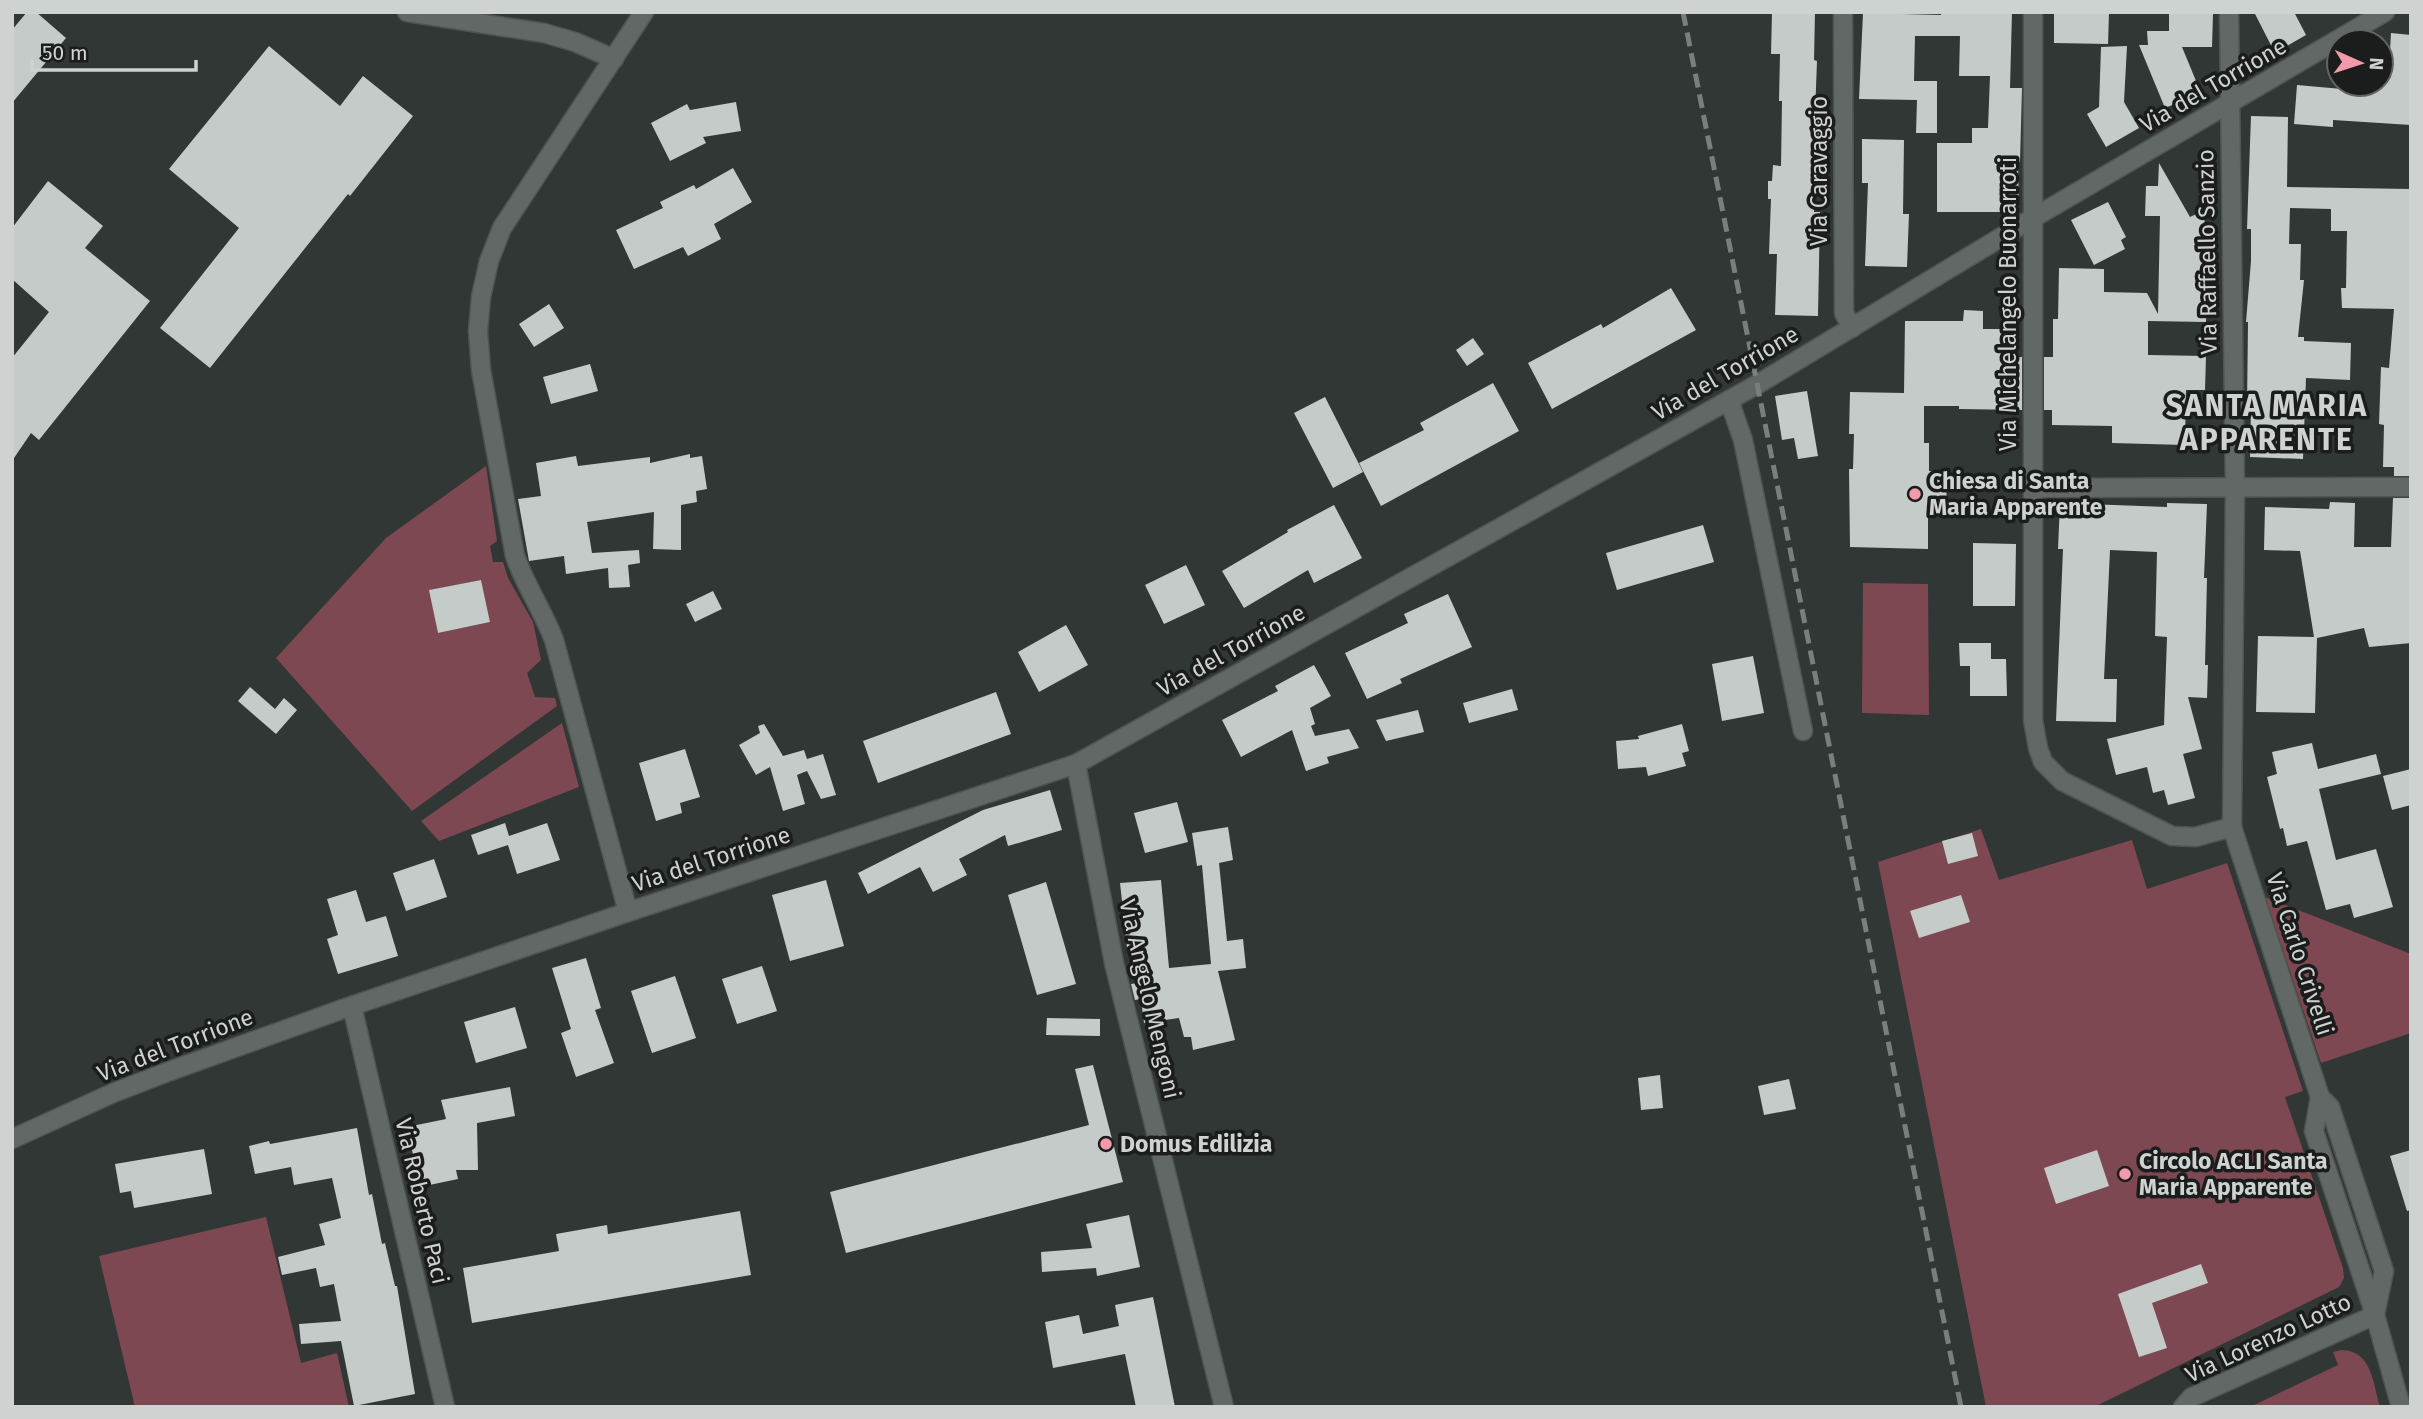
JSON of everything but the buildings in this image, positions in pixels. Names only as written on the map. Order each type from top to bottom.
[{"type":"street","points":[[407,12],[544,33],[575,42],[614,59]]},
{"type":"street","points":[[628,912],[554,640],[515,556],[481,370],[478,331],[486,273],[502,228],[644,12]]},
{"type":"street","name":"Via Caravaggio","points":[[1843,12],[1844,313],[1853,328]]},
{"type":"street","name":"Via Michelangelo Buonarroti","points":[[2033,12],[2033,720],[2038,748],[2043,762],[2062,781],[2172,835],[2195,837],[2232,827]]},
{"type":"street","name":"Via Raffaello Sanzio","points":[[2229,12],[2235,488],[2232,827]]},
{"type":"street","name":"Via del Torrione","points":[[12,1139],[159,1075],[352,1006],[1076,764],[1729,400],[2385,12]]},
{"type":"street","points":[[1729,400],[1743,440],[1802,731]]},
{"type":"street","points":[[2033,488],[2411,487]]},
{"type":"street","name":"Via Angelo Mengoni","points":[[1076,764],[1114,963],[1224,1407]]},
{"type":"street","name":"Via Carlo Crivelli","points":[[2232,827],[2320,1097],[2314,1131],[2375,1315],[2401,1407]]},
{"type":"street","name":"Via Roberto Paci","points":[[352,1006],[445,1407]]},
{"type":"street","name":"Via Lorenzo Lotto","points":[[2183,1407],[2192,1397],[2375,1315]]},
{"type":"shaded area","points":[[486,466],[497,541],[490,546],[493,562],[503,562],[508,578],[533,622],[541,660],[527,673],[535,697],[555,698],[557,706],[412,811],[276,658],[386,538]],"holes":[[[481,580],[490,622],[438,633],[430,590]]]},
{"type":"shaded area","points":[[1863,583],[1928,584],[1929,715],[1862,713]]},
{"type":"shaded area","points":[[562,723],[579,787],[439,841],[421,821]]},
{"type":"shaded area","name":"Circolo ACLI Santa Maria Apparente","points":[[1981,829],[1999,880],[2132,840],[2147,889],[2227,863],[2303,1091],[2285,1097],[2343,1268],[2344,1278],[2339,1287],[2094,1407],[1986,1407],[1878,862]]},
{"type":"shaded area","points":[[2265,897],[2411,954],[2411,1033],[2321,1063]]},
{"type":"shaded area","points":[[266,1217],[301,1363],[337,1353],[349,1407],[135,1407],[99,1256]]},
{"type":"shaded area","points":[[2342,1350],[2360,1356],[2365,1362],[2373,1379],[2380,1407],[2250,1407],[2338,1365],[2333,1352]]},
{"type":"railway","points":[[1683,12],[1961,1407]]},
{"type":"place","name":"Chiesa di Santa Maria Apparente","points":[[1915,494]]},
{"type":"place","name":"Domus Edilizia","points":[[1106,1144]]},
{"type":"place","name":"Circolo ACLI Santa Maria Apparente","points":[[2125,1174]]},
{"type":"district","name":"SANTA MARIA APPARENTE","points":[[2267,423]]}]
